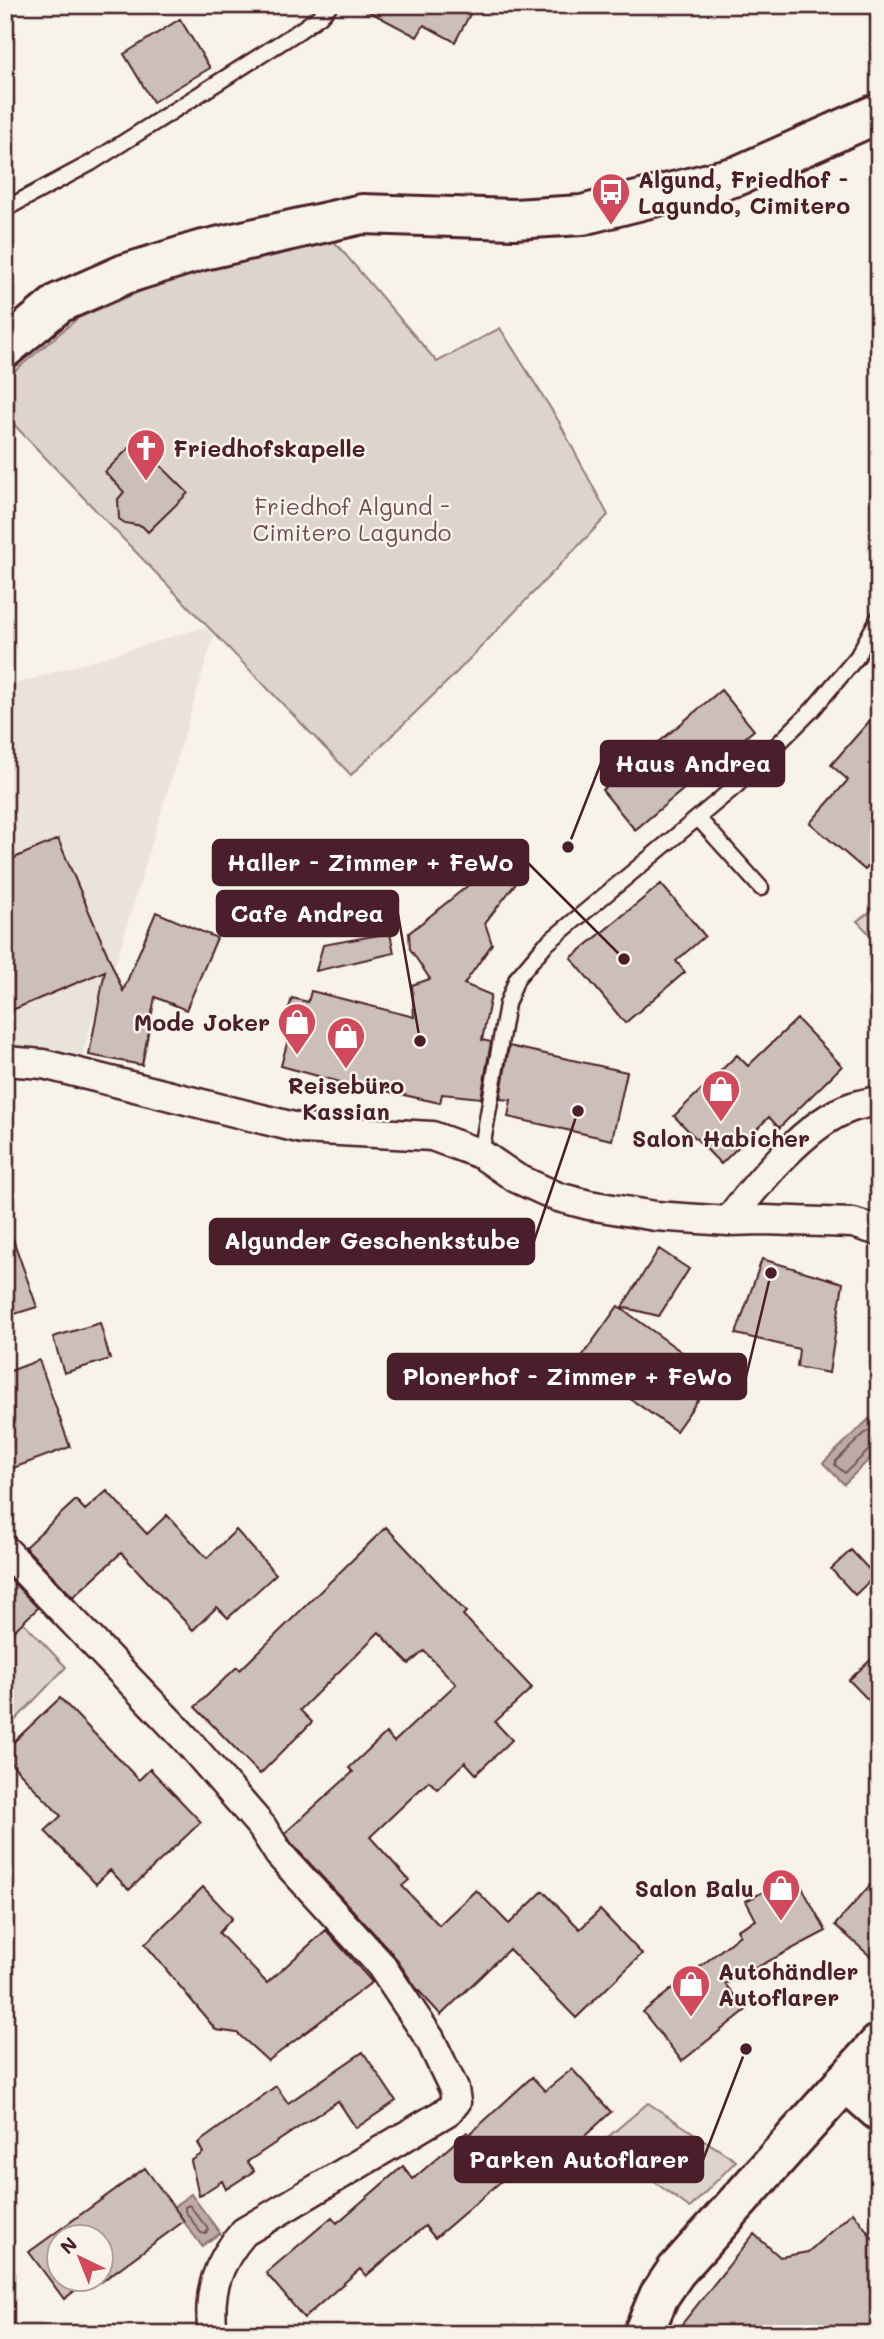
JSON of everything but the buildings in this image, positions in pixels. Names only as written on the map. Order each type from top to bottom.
[{"type":"main road","points":[[5,348],[59,303],[125,274],[199,251],[362,215],[514,219],[582,215],[737,176],[879,113]]},
{"type":"main road","points":[[643,2334],[659,2296],[676,2271],[879,2044]]},
{"type":"main road","points":[[845,2081],[879,2110]]},
{"type":"street","points":[[5,1061],[43,1064],[302,1129],[432,1136],[481,1154],[516,1178],[558,1197],[655,1216],[728,1221],[853,1223],[879,1231]]},
{"type":"street","points":[[728,1221],[773,1167],[808,1135],[850,1107],[879,1100]]},
{"type":"street","points":[[5,1550],[184,1737],[262,1827],[279,1854],[380,1965],[430,2039],[454,2089],[456,2102],[448,2111],[244,2232],[227,2252],[216,2275],[210,2314],[213,2334]]},
{"type":"lane","points":[[5,209],[91,163],[299,31],[330,5]]},
{"type":"lane","points":[[481,1154],[507,1004],[517,978],[545,946],[737,785],[813,709],[857,657],[879,617]]},
{"type":"lane","points":[[698,818],[761,888]]},
{"type":"shaded area","points":[[205,627],[214,635],[112,976],[95,1013],[82,1055],[5,1048],[5,687]]},
{"type":"green space","name":"Friedhof Algund - Cimitero Lagundo","points":[[332,239],[437,362],[500,328],[558,420],[608,515],[453,676],[351,775],[5,415],[5,379],[78,318],[153,286],[205,269]]},
{"type":"green space","points":[[879,906],[879,944],[857,921]]},
{"type":"green space","points":[[23,1622],[66,1667],[5,1731],[5,1638]]},
{"type":"green space","points":[[648,2103],[736,2161],[690,2208],[601,2143]]},
{"type":"water","points":[[869,1419],[879,1429],[879,1450],[844,1484],[823,1463]]},
{"type":"water","points":[[191,2194],[220,2233],[202,2246],[173,2207]]},
{"type":"place","name":"Algund, Friedhof - Lagundo, Cimitero","points":[[611,226]]},
{"type":"place","name":"Friedhofskapelle","points":[[146,482]]},
{"type":"place","name":"Haus Andrea","points":[[568,847]]},
{"type":"place","name":"Haller - Zimmer + FeWo","points":[[624,959]]},
{"type":"place","name":"Cafe Andrea","points":[[420,1041]]},
{"type":"place","name":"Mode Joker","points":[[297,1056]]},
{"type":"place","name":"Reisebüro Kassian","points":[[346,1070]]},
{"type":"place","name":"Algunder Geschenkstube","points":[[578,1111]]},
{"type":"place","name":"Salon Habicher","points":[[721,1123]]},
{"type":"place","name":"Plonerhof - Zimmer + FeWo","points":[[771,1273]]},
{"type":"place","name":"Salon Balu","points":[[781,1922]]},
{"type":"place","name":"Autohändler Autoflarer","points":[[691,2018]]},
{"type":"place","name":"Parken Autoflarer","points":[[746,2049]]}]
